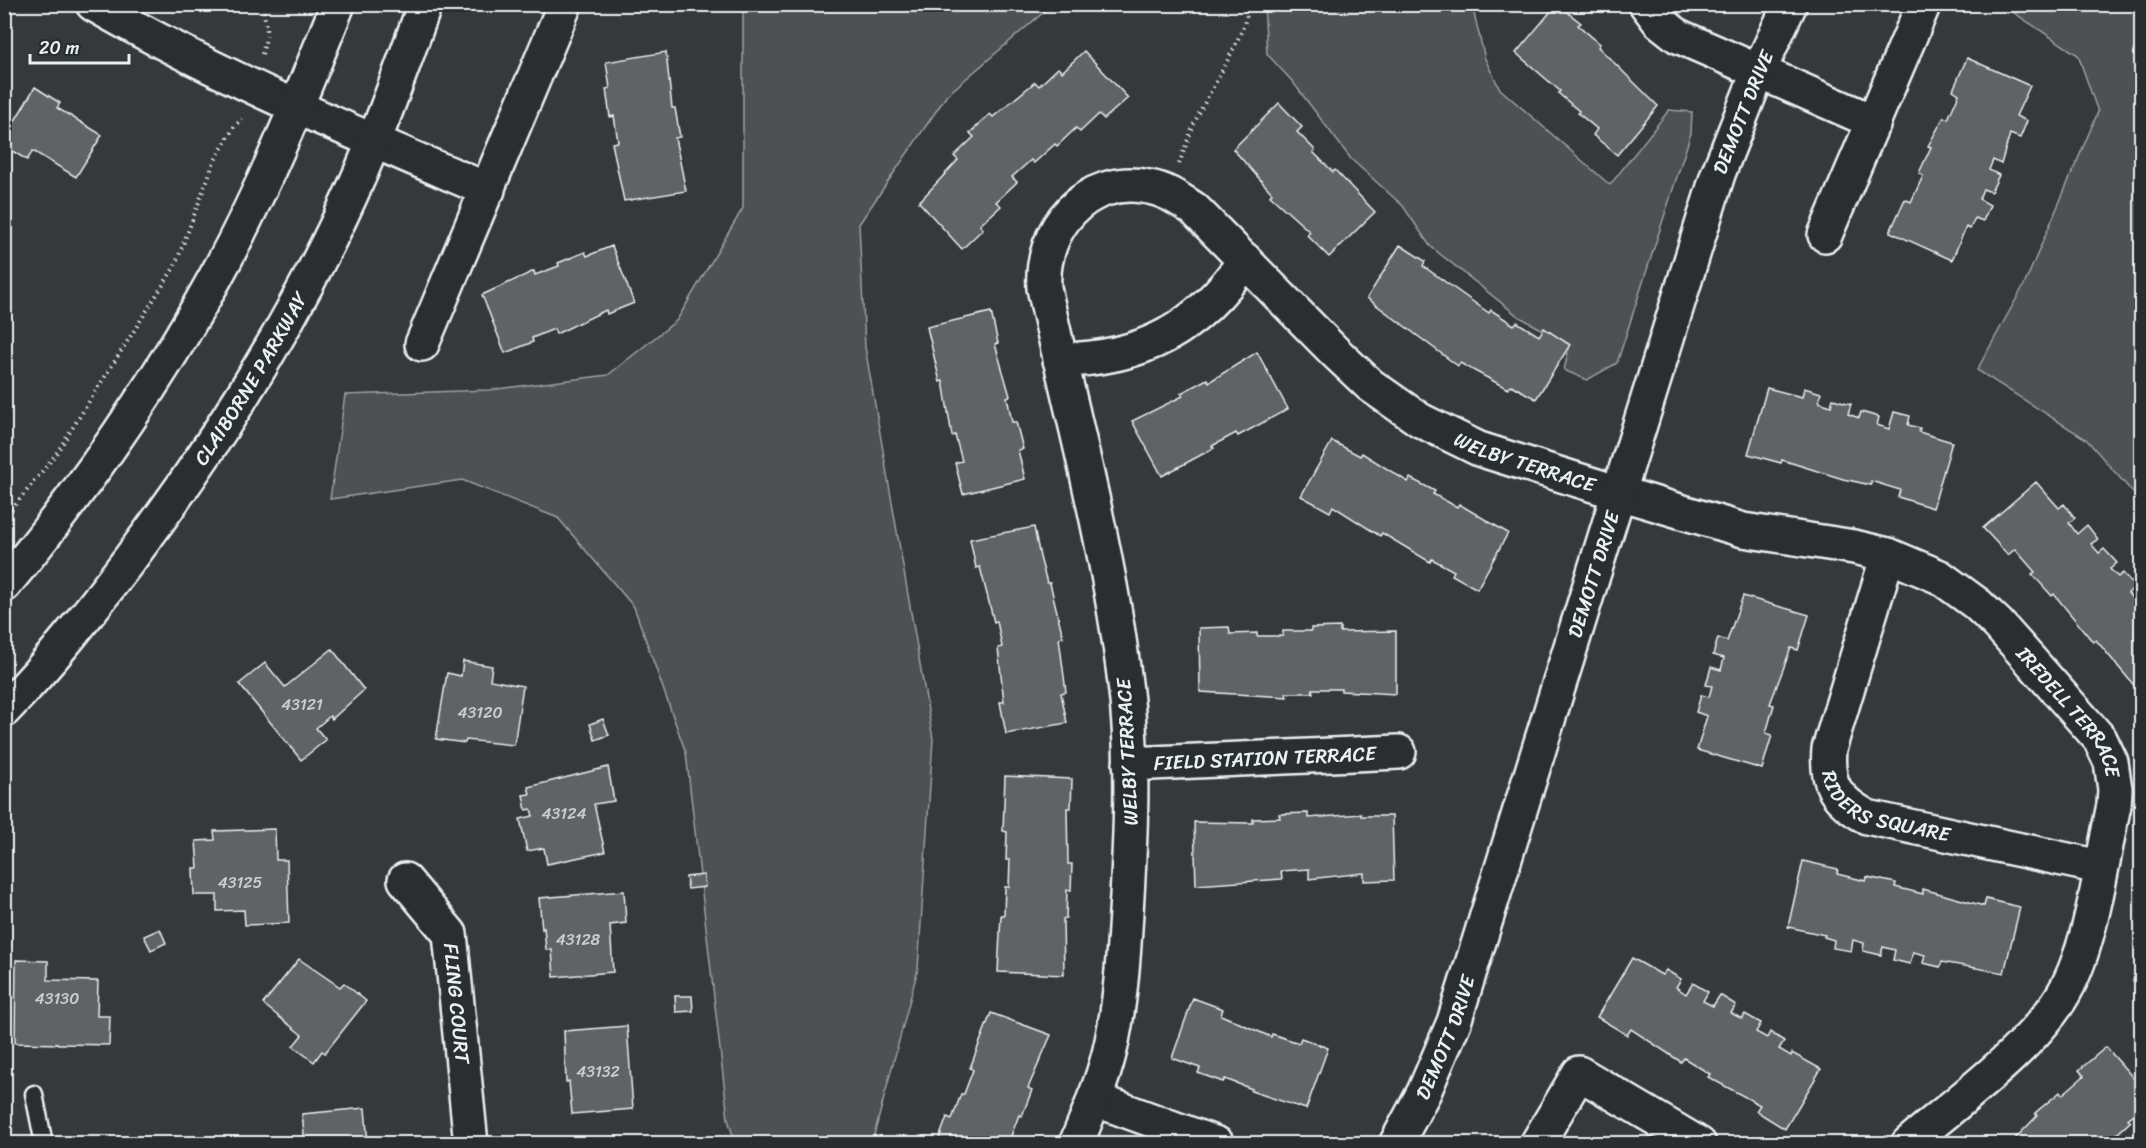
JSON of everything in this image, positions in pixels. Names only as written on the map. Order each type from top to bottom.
[{"type":"street","points":[[93,4],[141,32],[297,106],[488,190]]},
{"type":"street","points":[[4,585],[85,482],[156,378],[216,278],[297,106],[338,4]]},
{"type":"street","name":"CLAIBORNE PARKWAY","points":[[4,710],[88,615],[164,513],[262,364],[308,280],[374,141],[425,4]]},
{"type":"street","points":[[422,344],[565,4]]},
{"type":"street","points":[[1646,4],[1659,21],[1678,36],[1874,122]]},
{"type":"street","name":"DEMOTT DRIVE","points":[[1396,1143],[1424,1092],[1454,1022],[1718,174],[1758,73],[1790,4]]},
{"type":"street","points":[[1825,235],[1922,8]]},
{"type":"street","name":"WELBY TERRACE","points":[[1077,1143],[1112,1043],[1122,985],[1130,843],[1131,764],[1125,686],[1114,607],[1044,288],[1043,273],[1051,238],[1060,222],[1090,196],[1109,188],[1149,186],[1169,192],[1194,209],[1370,385],[1420,420],[1479,449],[1618,493]]},
{"type":"street","points":[[1060,360],[1114,356],[1166,337],[1211,304],[1245,260]]},
{"type":"street","name":"IREDELL TERRACE","points":[[1618,493],[1743,530],[1854,547],[1888,555],[1940,577],[1977,604],[2100,739],[2111,762],[2115,789],[2100,867],[2081,955],[2065,991],[2043,1023],[1908,1143]]},
{"type":"street","name":"RIDERS SQUARE","points":[[1888,555],[1828,749],[1827,768],[1832,788],[1847,806],[1868,817],[2100,867]]},
{"type":"street","name":"FIELD STATION TERRACE","points":[[1131,764],[1399,752]]},
{"type":"street","name":"FLING COURT","points":[[405,880],[450,934],[471,1143]]},
{"type":"street","points":[[1537,1143],[1579,1073],[1699,1143]]},
{"type":"street","points":[[1094,1099],[1217,1143]]},
{"type":"lane","points":[[34,1094],[44,1143]]},
{"type":"path","points":[[4,519],[56,454],[175,266],[214,162],[234,127],[248,116],[267,35],[263,4]]},
{"type":"path","points":[[1169,192],[1194,124],[1238,40],[1248,4]]},
{"type":"shaded area","points":[[743,5],[1052,5],[947,95],[859,224],[865,347],[933,739],[918,969],[872,1143],[735,1143],[728,1119],[686,753],[634,607],[558,518],[462,480],[330,499],[345,395],[489,390],[608,375],[677,320],[743,208]]},
{"type":"shaded area","points":[[1264,5],[1472,5],[1485,59],[1500,89],[1610,185],[1669,110],[1692,112],[1691,133],[1617,363],[1587,380],[1564,370],[1570,345],[1518,316],[1430,246],[1403,206],[1351,159],[1292,81],[1267,54]]},
{"type":"shaded area","points":[[2002,5],[2141,5],[2141,502],[2086,439],[1977,370],[2025,283],[2098,112],[2078,55]]},
{"type":"building","points":[[1557,4],[1581,23],[1578,25],[1600,44],[1598,47],[1658,106],[1617,155],[1593,135],[1597,129],[1558,93],[1560,91],[1516,53]]},
{"type":"building","points":[[1084,51],[1128,98],[1104,119],[1099,114],[1080,132],[1076,128],[1057,146],[1055,144],[1034,163],[1031,160],[1012,177],[1017,182],[996,202],[1001,206],[980,225],[983,229],[962,249],[919,202],[958,160],[954,156],[974,137],[970,133],[990,114],[993,117],[1035,82],[1039,86],[1058,68],[1062,72]]},
{"type":"building","points":[[666,52],[672,108],[675,108],[680,137],[675,138],[686,191],[624,201],[612,143],[618,142],[614,116],[610,117],[606,89],[610,88],[606,62]]},
{"type":"building","points":[[1967,58],[2030,86],[2016,116],[2027,121],[2020,138],[2010,134],[2001,164],[1993,160],[1989,170],[1999,175],[1991,192],[1983,189],[1979,199],[1990,205],[1983,221],[1975,218],[1970,229],[1966,227],[1952,260],[1890,232],[1905,199],[1911,202],[1923,176],[1919,173],[1931,147],[1928,146],[1944,117],[1948,119],[1959,94],[1953,90]]},
{"type":"building","points":[[35,87],[60,103],[57,108],[102,135],[76,177],[33,151],[27,160],[4,146],[4,139]]},
{"type":"building","points":[[1279,103],[1302,127],[1297,132],[1315,150],[1313,152],[1333,172],[1335,170],[1375,212],[1329,257],[1307,235],[1310,232],[1270,196],[1272,193],[1233,149]]},
{"type":"building","points":[[1400,245],[1425,261],[1423,266],[1489,313],[1491,310],[1514,325],[1517,322],[1539,336],[1544,328],[1570,345],[1536,399],[1511,385],[1508,389],[1460,363],[1458,366],[1367,298]]},
{"type":"building","points":[[612,246],[634,303],[607,314],[606,310],[556,334],[554,329],[532,338],[533,342],[505,353],[482,295],[534,271],[535,275],[559,266],[558,263],[585,252],[587,256]]},
{"type":"building","points":[[991,312],[998,343],[995,344],[1010,396],[1007,397],[1012,422],[1016,422],[1023,449],[1018,450],[1025,479],[963,494],[955,463],[962,461],[955,435],[952,436],[943,381],[940,382],[927,327]]},
{"type":"building","points":[[1257,352],[1288,409],[1238,436],[1236,433],[1212,446],[1214,448],[1162,476],[1132,421],[1183,396],[1181,393],[1207,379],[1209,382]]},
{"type":"building","points":[[1767,388],[1802,397],[1804,388],[1821,393],[1819,402],[1831,406],[1833,399],[1851,404],[1848,414],[1859,418],[1861,412],[1879,417],[1877,425],[1889,429],[1894,412],[1910,416],[1908,425],[1920,428],[1919,432],[1952,442],[1933,508],[1898,497],[1900,490],[1871,481],[1871,485],[1843,479],[1782,460],[1781,463],[1748,454]]},
{"type":"building","points":[[1332,441],[1360,456],[1362,453],[1408,482],[1410,478],[1435,491],[1433,494],[1457,507],[1459,504],[1508,533],[1477,589],[1452,575],[1454,571],[1432,559],[1430,562],[1382,533],[1380,536],[1333,506],[1330,512],[1301,496]]},
{"type":"building","points":[[2036,482],[2059,508],[2064,504],[2075,518],[2069,523],[2077,534],[2087,525],[2098,539],[2091,544],[2099,553],[2104,549],[2117,563],[2110,569],[2118,577],[2123,573],[2135,587],[2128,593],[2136,603],[2142,598],[2142,686],[2137,689],[2096,640],[2093,642],[2054,594],[2052,596],[2032,574],[2035,572],[2015,549],[2008,555],[1983,528]]},
{"type":"building","points":[[1034,527],[1040,557],[1047,583],[1050,583],[1063,637],[1059,638],[1066,692],[1061,693],[1067,723],[1006,734],[1000,702],[1004,702],[998,648],[1002,647],[997,621],[994,622],[980,567],[976,568],[970,539]]},
{"type":"building","points":[[1743,596],[1809,615],[1798,650],[1791,648],[1770,704],[1774,705],[1766,733],[1772,735],[1762,769],[1697,750],[1707,716],[1696,712],[1701,695],[1709,697],[1712,686],[1706,685],[1711,667],[1721,670],[1724,658],[1713,655],[1718,638],[1727,641]]},
{"type":"building","points":[[1229,627],[1230,634],[1257,633],[1257,636],[1283,636],[1283,631],[1311,631],[1311,628],[1340,627],[1340,632],[1396,631],[1396,694],[1341,691],[1341,689],[1312,689],[1313,693],[1286,693],[1287,697],[1200,692],[1199,628]]},
{"type":"building","points":[[332,649],[364,690],[332,719],[330,716],[316,728],[326,740],[301,760],[239,684],[265,663],[285,687]]},
{"type":"building","points":[[463,661],[492,666],[490,680],[523,686],[514,745],[436,739],[447,673],[461,676]]},
{"type":"building","points":[[603,719],[609,735],[595,740],[590,724]]},
{"type":"building","points":[[608,767],[614,801],[594,804],[605,852],[547,864],[544,848],[527,851],[520,819],[533,816],[531,809],[526,810],[523,795],[530,794],[528,787]]},
{"type":"building","points":[[1005,776],[1072,779],[1071,808],[1067,808],[1068,864],[1072,864],[1071,890],[1067,890],[1066,918],[1063,919],[1064,975],[998,972],[1001,915],[1004,915],[1005,887],[1009,887],[1010,860],[1006,860],[1007,832],[1003,831]]},
{"type":"building","points":[[1308,813],[1308,818],[1361,814],[1361,816],[1392,816],[1394,880],[1364,881],[1364,873],[1309,879],[1309,869],[1281,871],[1282,879],[1196,885],[1194,822],[1253,823],[1253,819],[1280,818],[1279,814]]},
{"type":"building","points":[[275,829],[276,860],[287,860],[289,923],[245,925],[244,910],[217,911],[217,895],[194,895],[193,868],[198,868],[196,841],[215,840],[214,831]]},
{"type":"building","points":[[1803,861],[1838,869],[1837,874],[1866,881],[1867,877],[1896,883],[1895,887],[1923,894],[1923,889],[1984,906],[1986,899],[2020,907],[2004,973],[1942,962],[1940,967],[1923,963],[1925,955],[1913,952],[1910,964],[1893,960],[1895,950],[1883,947],[1881,955],[1863,951],[1864,943],[1853,940],[1851,951],[1833,948],[1834,940],[1824,937],[1825,935],[1788,927]]},
{"type":"building","points":[[704,875],[705,887],[688,889],[686,877]]},
{"type":"building","points":[[624,891],[626,923],[610,925],[613,972],[554,977],[552,950],[546,950],[539,898]]},
{"type":"building","points":[[160,929],[166,943],[151,950],[144,936]]},
{"type":"building","points":[[2142,947],[2142,983],[2133,981]]},
{"type":"building","points":[[1632,958],[1662,975],[1666,970],[1681,979],[1676,987],[1686,994],[1693,983],[1708,992],[1703,1001],[1713,1006],[1720,995],[1736,1005],[1731,1013],[1742,1019],[1745,1014],[1761,1023],[1756,1032],[1767,1038],[1770,1032],[1784,1041],[1779,1049],[1791,1056],[1792,1053],[1821,1069],[1785,1129],[1756,1111],[1760,1105],[1708,1077],[1710,1074],[1684,1058],[1681,1062],[1631,1029],[1627,1035],[1597,1017]]},
{"type":"building","points":[[299,959],[340,987],[344,983],[366,1001],[325,1053],[322,1051],[314,1062],[293,1046],[302,1035],[263,1004]]},
{"type":"building","points":[[16,960],[48,961],[48,980],[98,981],[97,1016],[110,1016],[109,1045],[15,1043]]},
{"type":"building","points":[[675,996],[692,996],[693,1011],[676,1012]]},
{"type":"building","points":[[1193,998],[1223,1009],[1221,1015],[1271,1037],[1272,1034],[1299,1043],[1301,1038],[1328,1048],[1306,1109],[1251,1091],[1252,1089],[1225,1079],[1223,1082],[1198,1073],[1200,1068],[1172,1058]]},
{"type":"building","points":[[991,1013],[1051,1035],[1028,1088],[1032,1090],[1022,1116],[1019,1115],[1008,1144],[937,1144],[947,1117],[952,1119],[961,1094],[964,1094],[973,1070],[970,1068]]},
{"type":"building","points":[[627,1026],[633,1109],[572,1114],[569,1081],[566,1082],[564,1031]]},
{"type":"building","points":[[2106,1047],[2142,1088],[2142,1107],[2128,1119],[2131,1121],[2106,1144],[2010,1144],[2037,1116],[2035,1113],[2060,1092],[2062,1095],[2084,1076],[2079,1070]]},
{"type":"building","points":[[365,1108],[368,1144],[305,1144],[302,1114]]}]
